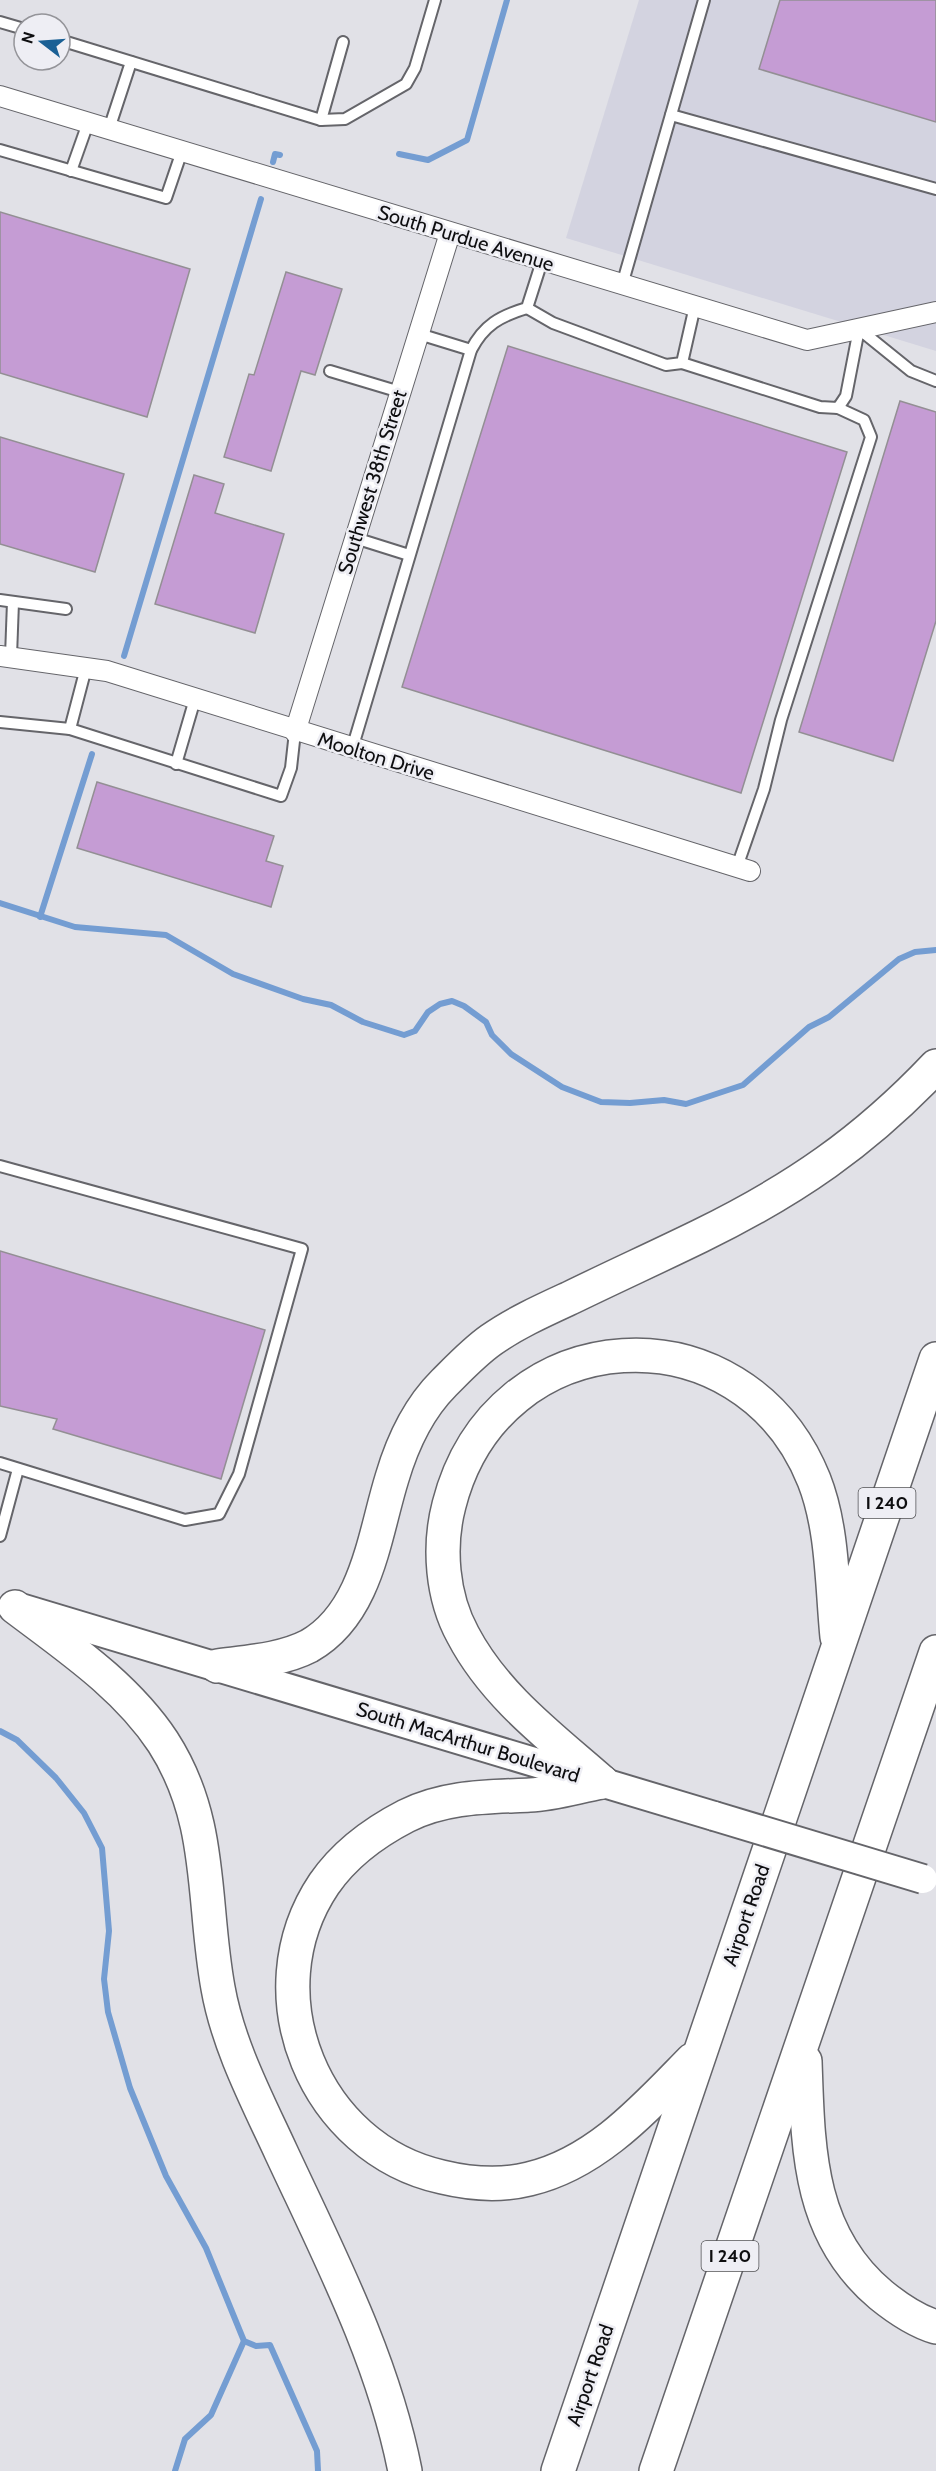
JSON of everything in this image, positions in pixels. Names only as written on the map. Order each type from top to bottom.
[{"type":"highway","points":[[217,1666],[273,1658],[307,1647],[330,1633],[345,1615],[358,1591],[401,1453],[417,1419],[439,1388],[465,1361],[493,1338],[732,1219],[816,1170],[864,1136],[936,1066]]},
{"type":"highway","points":[[602,1782],[516,1706],[482,1666],[462,1634],[448,1595],[443,1557],[444,1523],[453,1487],[466,1455],[489,1420],[515,1395],[543,1377],[576,1363],[614,1357],[652,1356],[689,1364],[722,1376],[756,1398],[797,1446],[815,1482],[825,1523],[837,1648]]},
{"type":"highway","name":"Airport Road","points":[[558,2471],[936,1359]]},
{"type":"highway","points":[[8,1604],[84,1660],[136,1707],[163,1743],[182,1778],[199,1825],[218,1989],[232,2040],[259,2106],[349,2298],[382,2386],[405,2471]]},
{"type":"highway","name":"I 240","points":[[656,2471],[936,1652]]},
{"type":"highway","points":[[602,1782],[532,1795],[484,1795],[444,1803],[408,1815],[374,1835],[346,1859],[324,1884],[306,1921],[297,1951],[293,1987],[296,2025],[305,2058],[321,2090],[341,2119],[370,2145],[398,2163],[429,2174],[462,2182],[498,2183],[530,2179],[560,2168],[593,2150],[631,2123],[699,2052]]},
{"type":"highway","points":[[804,2041],[807,2128],[813,2174],[831,2232],[846,2258],[866,2283],[893,2305],[936,2327]]},
{"type":"main road","name":"South MacArthur Boulevard","points":[[8,1604],[930,1881]]},
{"type":"street","name":"South Purdue Avenue","points":[[0,96],[807,340],[936,312]]},
{"type":"street","name":"Southwest 38th Street","points":[[295,732],[450,233]]},
{"type":"street","name":"Moolton Drive","points":[[5,656],[107,671],[295,732],[743,869]]},
{"type":"lane","points":[[72,44],[321,120],[345,119],[406,84],[415,68],[435,0]]},
{"type":"lane","points":[[622,285],[704,0]]},
{"type":"lane","points":[[321,120],[344,42]]},
{"type":"lane","points":[[109,129],[131,62]]},
{"type":"lane","points":[[671,115],[936,189]]},
{"type":"lane","points":[[71,171],[88,123]]},
{"type":"lane","points":[[0,150],[166,198],[182,151]]},
{"type":"lane","points":[[527,308],[542,261]]},
{"type":"lane","points":[[682,363],[695,306]]},
{"type":"lane","points":[[352,749],[471,350],[481,332],[508,314],[527,308],[553,322],[666,365],[682,363],[820,407],[838,408],[864,420],[871,437],[781,720],[743,869]]},
{"type":"lane","points":[[838,408],[846,396],[859,329],[911,371],[936,381]]},
{"type":"lane","points":[[419,334],[471,350]]},
{"type":"lane","points":[[330,371],[400,392]]},
{"type":"lane","points":[[355,538],[410,555]]},
{"type":"lane","points":[[0,600],[66,609]]},
{"type":"lane","points":[[5,656],[14,602]]},
{"type":"lane","points":[[70,729],[86,668]]},
{"type":"lane","points":[[176,764],[195,699]]},
{"type":"lane","points":[[0,722],[70,729],[281,796],[291,768],[295,732]]},
{"type":"lane","points":[[0,1166],[302,1249],[239,1474],[219,1514],[185,1520],[0,1463]]},
{"type":"lane","points":[[0,1536],[18,1468]]},
{"type":"shaded area","points":[[639,0],[936,0],[936,351],[566,238]]},
{"type":"building","points":[[780,0],[936,0],[936,122],[759,69]]},
{"type":"building","points":[[0,212],[190,269],[147,417],[0,373]]},
{"type":"building","points":[[286,272],[342,289],[315,375],[301,371],[271,471],[224,457],[249,374],[254,375]]},
{"type":"building","points":[[508,346],[847,452],[741,793],[402,687]]},
{"type":"building","points":[[900,401],[936,412],[936,621],[893,761],[799,732]]},
{"type":"building","points":[[0,437],[124,474],[95,572],[0,544]]},
{"type":"building","points":[[194,475],[224,484],[215,513],[284,534],[255,633],[155,604]]},
{"type":"building","points":[[97,782],[274,836],[266,861],[283,866],[271,907],[77,848]]},
{"type":"building","points":[[0,1251],[265,1330],[221,1479],[53,1429],[57,1419],[0,1406]]},
{"type":"waterway","points":[[399,154],[428,160],[467,140],[507,0]]},
{"type":"waterway","points":[[273,162],[275,154],[280,155]]},
{"type":"waterway","points":[[124,656],[261,199]]},
{"type":"waterway","points":[[40,917],[92,754]]},
{"type":"waterway","points":[[0,903],[75,927],[166,935],[233,974],[303,999],[331,1005],[363,1022],[404,1035],[415,1031],[428,1012],[440,1004],[452,1001],[464,1006],[486,1022],[492,1035],[511,1054],[562,1087],[601,1102],[630,1103],[664,1100],[686,1104],[743,1085],[809,1027],[829,1017],[899,959],[915,952],[936,950]]},
{"type":"waterway","points":[[0,1731],[17,1740],[56,1778],[84,1813],[102,1848],[109,1931],[104,1979],[108,2012],[130,2088],[166,2176],[206,2248],[244,2341],[256,2346],[270,2345],[317,2451],[318,2471]]},
{"type":"waterway","points":[[175,2471],[185,2439],[211,2415],[244,2341]]}]
